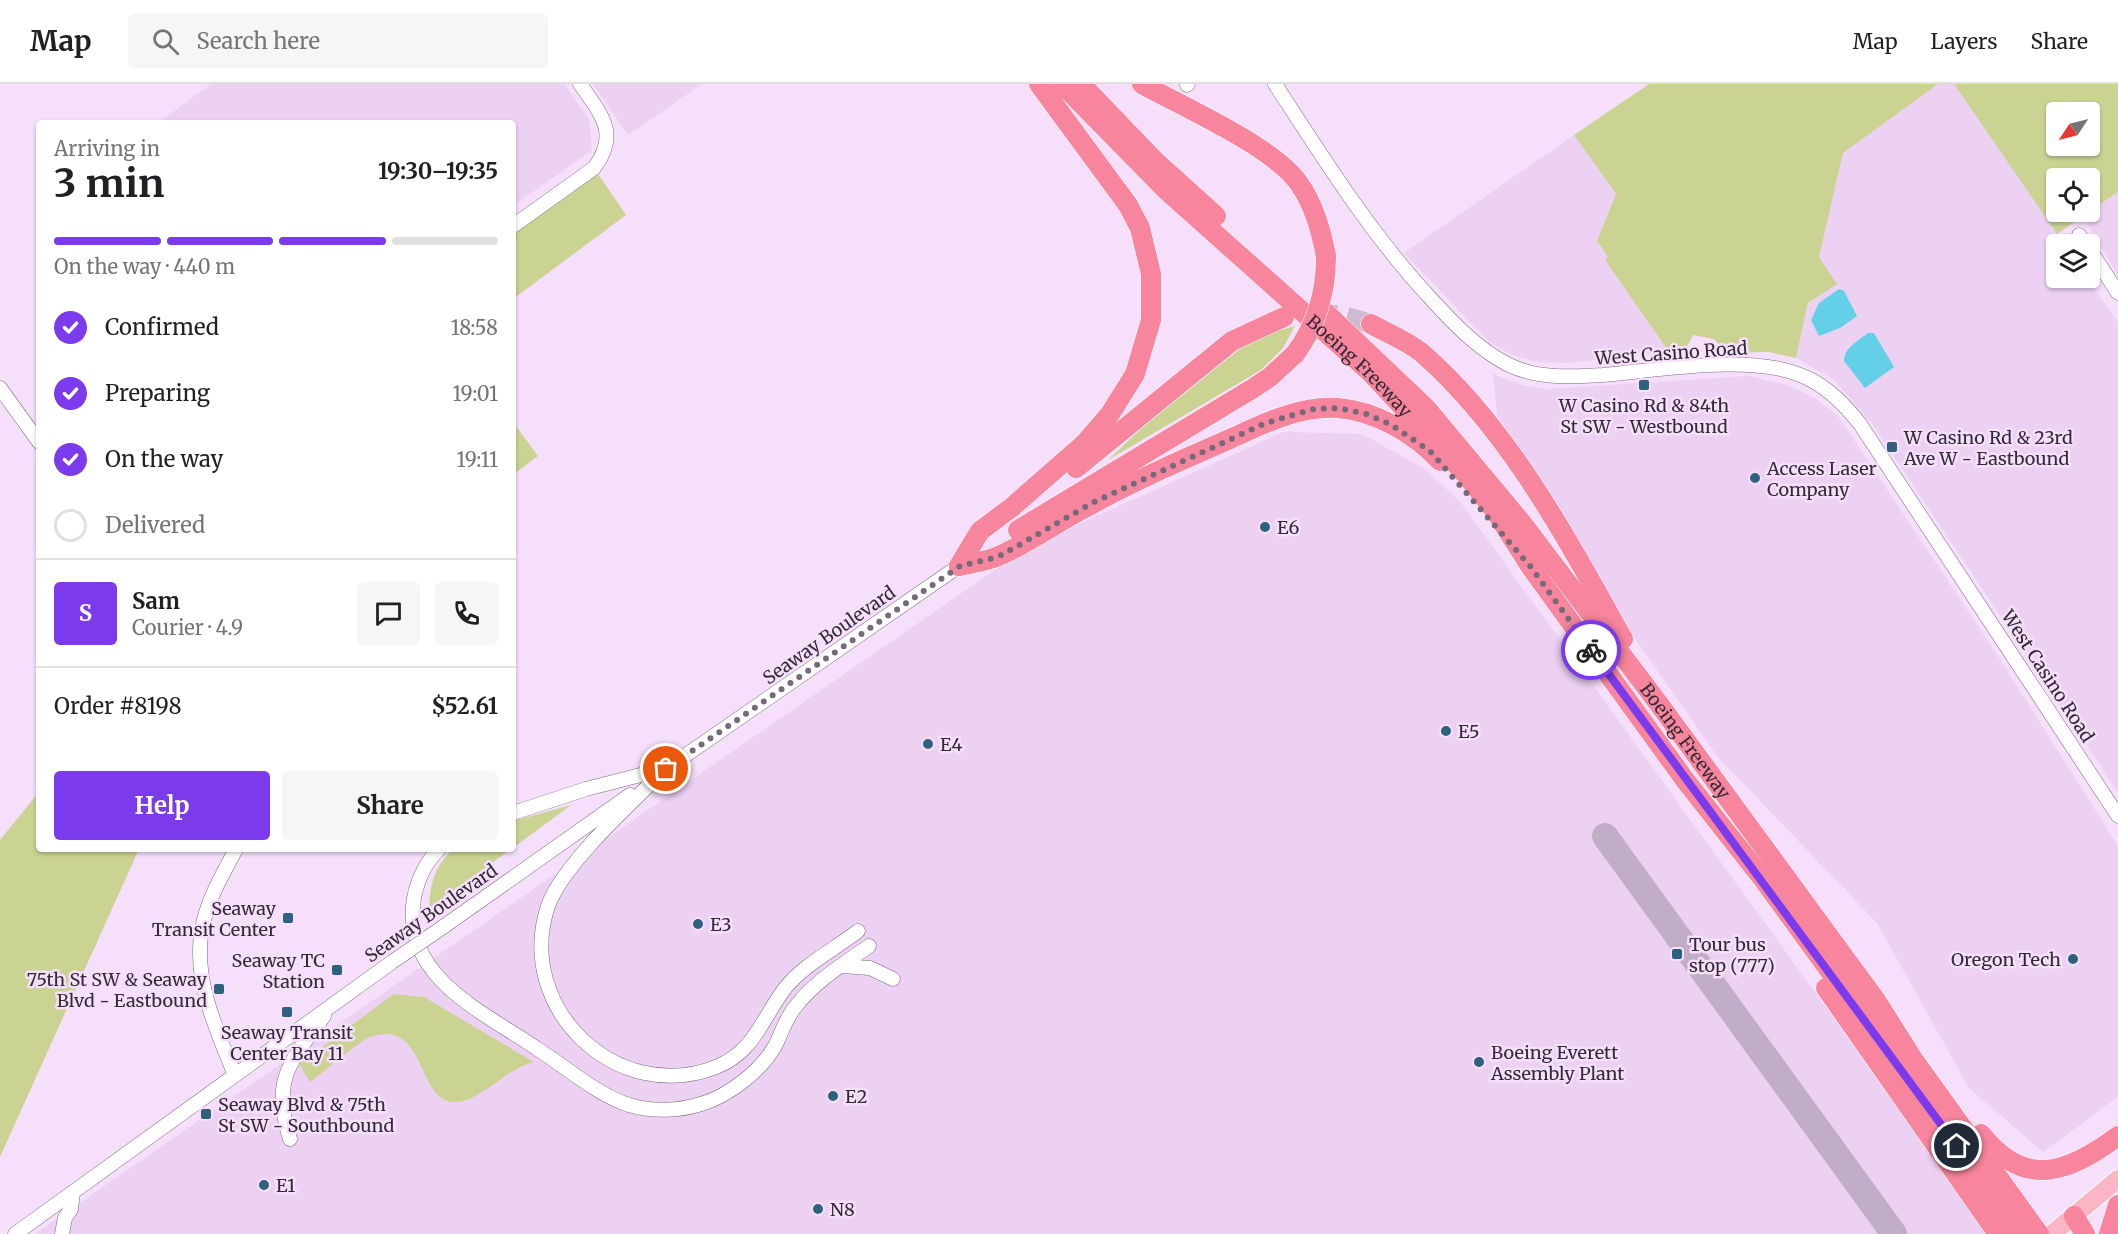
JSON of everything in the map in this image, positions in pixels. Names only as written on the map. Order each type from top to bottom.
[{"type":"highway","points":[[960,566],[980,531],[1011,508],[1084,444],[1110,414],[1135,374],[1151,320],[1151,274],[1140,228],[1123,198],[1039,84]]},
{"type":"highway","name":"Boeing Freeway","points":[[1062,84],[1166,190],[1328,333],[1403,405],[1495,511],[1530,566],[1685,780],[1882,1071],[2014,1226],[2039,1234]]},
{"type":"highway","name":"Boeing Freeway","points":[[1081,84],[1155,161],[1364,347],[1426,408],[1508,506],[1659,704],[1877,1002],[1914,1059],[2014,1226]]},
{"type":"highway","points":[[960,566],[1270,377],[1295,354],[1313,326],[1321,304],[1326,256],[1312,207],[1298,182],[1282,165],[1259,148],[1142,84]]},
{"type":"highway","points":[[960,566],[1118,432],[1232,341],[1284,317]]},
{"type":"highway","points":[[1371,324],[1420,352],[1485,420],[1520,469],[1585,572],[1659,704]]},
{"type":"highway","points":[[960,566],[998,557],[1094,502],[1266,423],[1314,409],[1338,408],[1366,414],[1390,424],[1430,451],[1530,566]]},
{"type":"highway","points":[[1877,1002],[1992,1148],[2005,1159],[2023,1168],[2042,1172],[2062,1169],[2076,1163],[2118,1136]]},
{"type":"highway","points":[[2109,1234],[2118,1205]]},
{"type":"highway","points":[[2074,1216],[2085,1234]]},
{"type":"main road","points":[[2052,1234],[2118,1179]]},
{"type":"street","points":[[516,224],[594,168],[603,156],[607,142],[607,129],[601,114],[580,84]]},
{"type":"street","name":"West Casino Road","points":[[1275,84],[1341,184],[1404,270],[1472,340],[1511,366],[1537,374],[1569,377],[1752,364],[1783,369],[1806,377],[1827,390],[1846,406],[2118,816]]},
{"type":"street","points":[[2100,265],[2118,293]]},
{"type":"street","points":[[0,388],[36,438]]},
{"type":"street","name":"Seaway Boulevard","points":[[15,1234],[392,962],[960,566]]},
{"type":"street","points":[[516,812],[586,789],[666,769]]},
{"type":"street","points":[[666,769],[616,817],[562,881],[556,889],[544,920],[542,952],[546,985],[566,1025],[588,1047],[620,1065],[652,1075],[686,1075],[717,1067],[741,1053],[753,1041],[768,1013],[787,986],[858,931]]},
{"type":"street","points":[[234,852],[217,884],[204,918],[200,958],[209,1009],[235,1075]]},
{"type":"street","points":[[437,852],[418,882],[412,914],[417,942],[433,974],[451,990],[520,1037],[604,1093],[629,1105],[657,1110],[687,1108],[727,1093],[756,1069],[770,1052],[796,1006],[814,986],[869,946]]},
{"type":"street","points":[[842,966],[870,968],[893,979]]},
{"type":"street","points":[[290,1139],[284,1118],[285,1076],[304,1043],[333,1005]]},
{"type":"street","points":[[62,1234],[65,1218],[71,1209],[73,1192]]},
{"type":"shaded area","points":[[211,84],[564,84],[589,119],[592,150],[516,204],[516,120],[162,120]]},
{"type":"shaded area","points":[[593,84],[702,84],[628,135]]},
{"type":"shaded area","points":[[1938,84],[1954,84],[2046,218],[2046,222],[2049,222],[2057,234],[2046,234],[2046,288],[2094,288],[2118,323],[2118,792],[1872,424],[1833,379],[1796,358],[1843,152]]},
{"type":"shaded area","points":[[1574,135],[1616,194],[1597,241],[1608,257],[1605,260],[1669,352],[1566,363],[1540,362],[1515,356],[1490,343],[1404,253]]},
{"type":"shaded area","points":[[2118,192],[2118,275],[2100,245],[2100,234],[2093,234],[2086,222],[2100,222],[2100,205]]},
{"type":"shaded area","points":[[1493,374],[1523,385],[1546,389],[1749,376],[1788,385],[1816,399],[1838,416],[1998,656],[2118,846],[2118,1097],[2043,1152],[1969,1088],[1877,923],[1717,756],[1627,627],[1497,415]]},
{"type":"shaded area","points":[[1283,432],[1362,434],[1425,469],[1461,503],[1990,1234],[35,1234],[1028,547]]},
{"type":"green space","points":[[1649,84],[1938,84],[1843,153],[1819,257],[1837,284],[1808,303],[1796,358],[1769,352],[1726,353],[1714,339],[1693,335],[1684,352],[1669,352],[1605,260],[1608,257],[1597,241],[1616,194],[1574,135]]},
{"type":"green space","points":[[1954,84],[2118,84],[2118,192],[2100,204],[2100,168],[2046,168],[2046,218]]},
{"type":"green space","points":[[594,168],[626,215],[516,297],[516,227]]},
{"type":"green space","points":[[2049,222],[2074,222],[2057,234]]},
{"type":"green space","points":[[1295,326],[1283,348],[1261,370],[1108,460],[1144,426],[1241,348],[1267,334]]},
{"type":"green space","points":[[516,426],[538,456],[516,473]]},
{"type":"green space","points":[[36,796],[36,852],[138,852],[0,1157],[0,840]]},
{"type":"green space","points":[[571,805],[516,846],[516,820]]},
{"type":"green space","points":[[450,852],[507,852],[429,909],[434,876]]},
{"type":"green space","points":[[394,994],[424,997],[534,1062],[513,1071],[474,1097],[454,1102],[442,1098],[433,1089],[412,1050],[403,1039],[390,1034],[367,1039],[310,1082],[299,1064]]},
{"type":"water","points":[[1839,289],[1844,291],[1857,316],[1840,328],[1819,336],[1811,320],[1819,303]]},
{"type":"water","points":[[1868,333],[1874,333],[1894,367],[1865,388],[1844,361],[1846,352]]},
{"type":"taxiway","points":[[1605,836],[1894,1234]]},
{"type":"tunnel","points":[[1317,313],[1344,316],[1371,324]]},
{"type":"way so far","points":[[666,769],[960,566],[998,557],[1094,502],[1175,464],[1285,415],[1314,409],[1338,408],[1366,414],[1408,434],[1430,451],[1530,566],[1591,650]]},
{"type":"place","name":"W Casino Rd & 84th St SW - Westbound","points":[[1644,385]]},
{"type":"place","name":"W Casino Rd & 23rd Ave W - Eastbound","points":[[1892,447]]},
{"type":"place","name":"Access Laser Company","points":[[1755,478]]},
{"type":"place","name":"E6","points":[[1265,527]]},
{"type":"place","name":"E5","points":[[1446,731]]},
{"type":"place","name":"E4","points":[[928,744]]},
{"type":"place","name":"Seaway Transit Center","points":[[288,918]]},
{"type":"place","name":"E3","points":[[698,924]]},
{"type":"place","name":"Tour bus stop (777)","points":[[1677,954]]},
{"type":"place","name":"Oregon Tech","points":[[2073,959]]},
{"type":"place","name":"Seaway TC Station","points":[[337,970]]},
{"type":"place","name":"75th St SW & Seaway Blvd - Eastbound","points":[[219,989]]},
{"type":"place","name":"Seaway Transit Center Bay 11","points":[[287,1012]]},
{"type":"place","name":"Boeing Everett Assembly Plant","points":[[1479,1062]]},
{"type":"place","name":"E2","points":[[833,1096]]},
{"type":"place","name":"Seaway Blvd & 75th St SW - Southbound","points":[[206,1114]]},
{"type":"place","name":"E1","points":[[264,1185]]},
{"type":"place","name":"N8","points":[[818,1209]]},
{"type":"route","points":[[1591,650],[1685,780],[1763,879],[1957,1146]]}]
